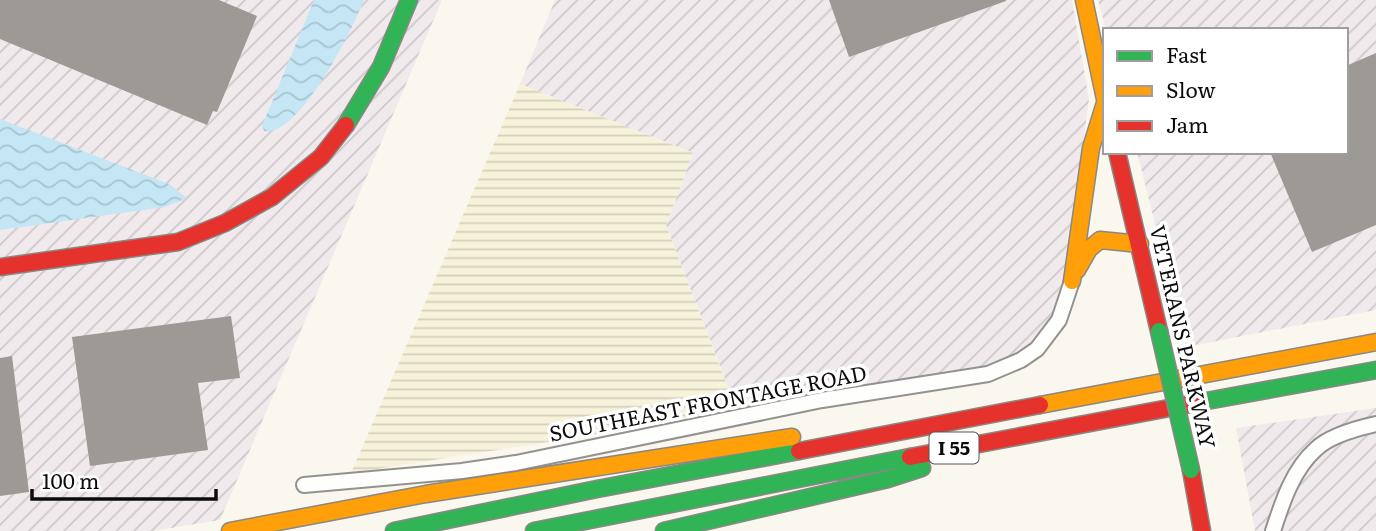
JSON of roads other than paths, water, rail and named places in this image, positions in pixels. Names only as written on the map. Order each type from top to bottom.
[{"type":"main road","points":[[0,267],[178,242],[225,223],[272,197],[321,157],[353,116],[381,67],[410,0]]},
{"type":"main road","points":[[1084,0],[1103,91]]},
{"type":"main road","points":[[1072,281],[1091,148],[1103,108]]},
{"type":"main road","name":"VETERANS PARKWAY","points":[[1118,154],[1191,471],[1202,531]]},
{"type":"main road","points":[[1072,281],[1086,249],[1097,240],[1140,244]]},
{"type":"main road","name":"I 55","points":[[394,531],[597,489],[1376,342]]},
{"type":"main road","name":"I 55","points":[[534,531],[1008,438],[1376,370]]},
{"type":"main road","points":[[230,531],[426,494],[746,442],[1001,412]]},
{"type":"main road","points":[[664,531],[888,479],[1008,438]]},
{"type":"street","name":"SOUTHEAST FRONTAGE ROAD","points":[[304,485],[461,471],[516,463],[822,401],[988,374],[1021,360],[1037,349],[1059,320],[1072,281]]},
{"type":"street","points":[[1273,531],[1296,474],[1316,448],[1353,429],[1376,424]]},
{"type":"water","points":[[314,0],[364,0],[337,55],[309,100],[278,128],[264,131],[262,126]]},
{"type":"water","points":[[0,119],[169,184],[187,198],[165,207],[0,230]]}]
